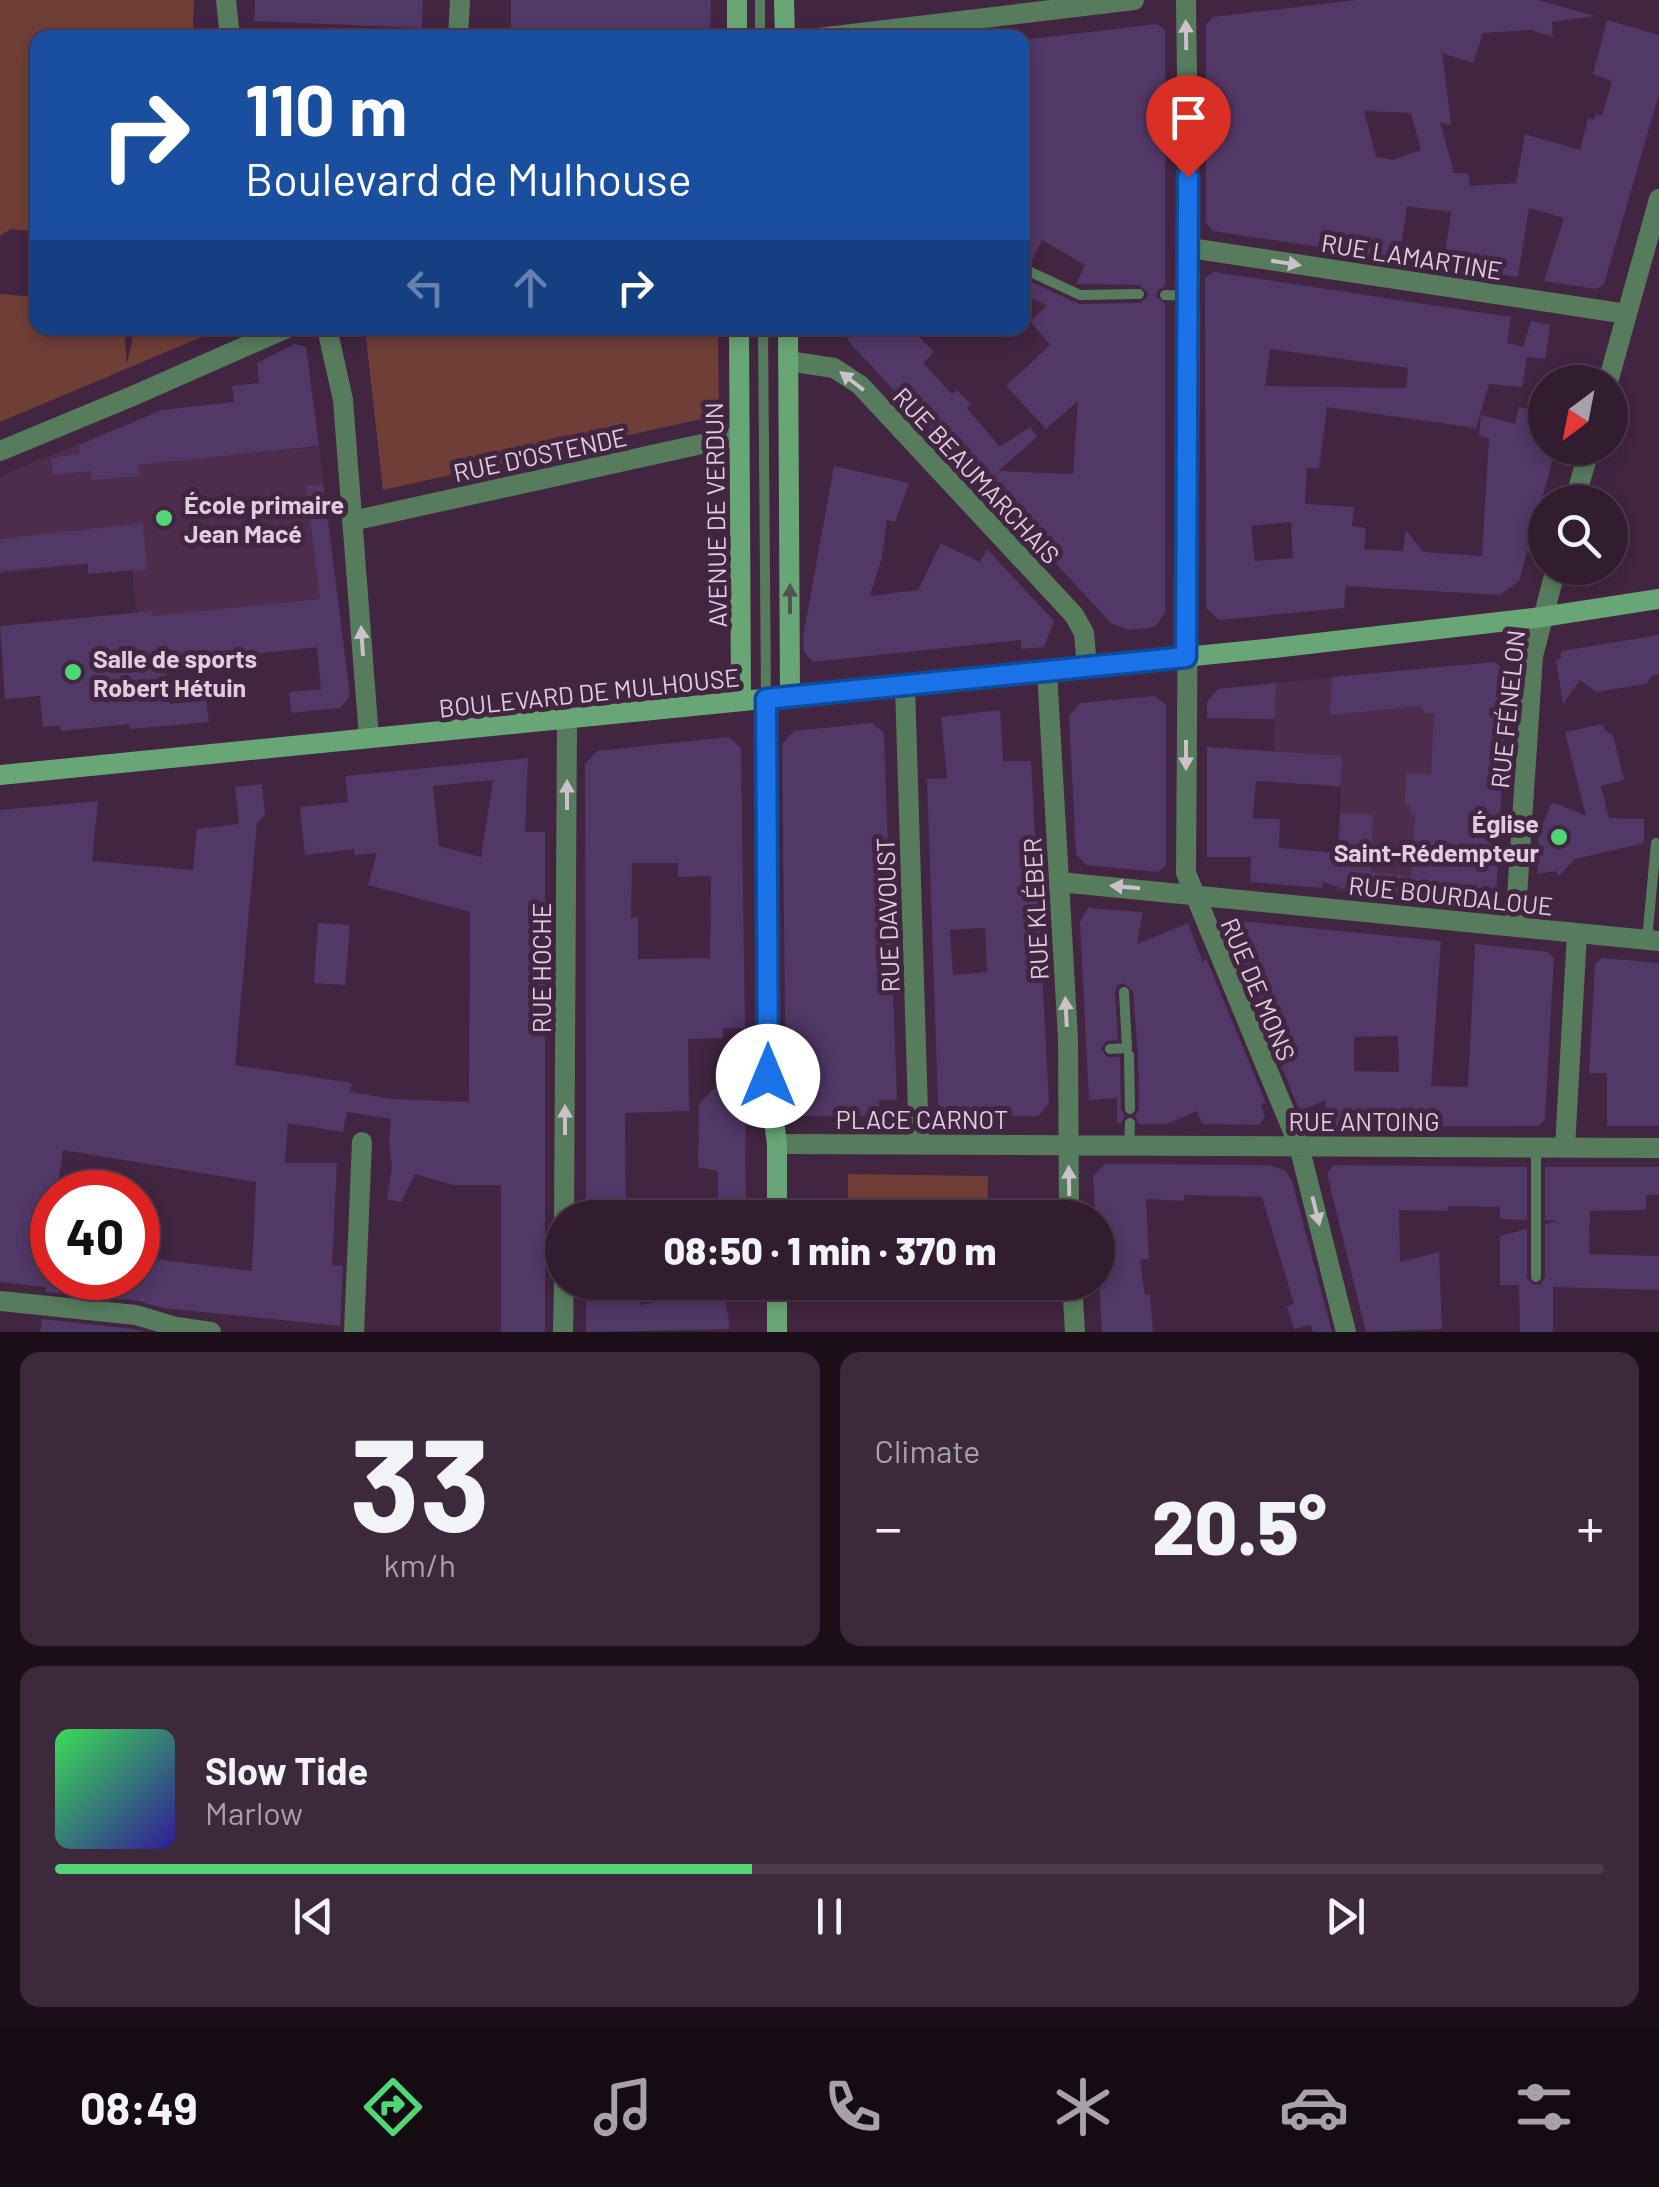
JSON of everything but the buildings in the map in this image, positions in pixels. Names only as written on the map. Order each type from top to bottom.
[{"type":"street","points":[[226,0],[229,30]]},
{"type":"street","points":[[458,30],[460,0]]},
{"type":"street","points":[[736,30],[737,0]]},
{"type":"street","points":[[784,0],[785,30]]},
{"type":"street","points":[[885,30],[1134,0]]},
{"type":"street","name":"RUE DE MONS","points":[[1186,0],[1190,296],[1185,858],[1191,893],[1300,1146],[1346,1332]]},
{"type":"street","points":[[1612,365],[1659,200]]},
{"type":"street","name":"RUE LAMARTINE","points":[[1190,248],[1626,314]]},
{"type":"street","points":[[0,451],[271,335]]},
{"type":"street","points":[[329,335],[344,400],[369,738]]},
{"type":"street","name":"AVENUE DE VERDUN","points":[[738,335],[740,701]]},
{"type":"street","points":[[788,335],[790,696]]},
{"type":"street","name":"RUE BEAUMARCHAIS","points":[[788,361],[834,368],[860,385],[1074,616],[1084,633],[1087,667]]},
{"type":"street","name":"RUE D'OSTENDE","points":[[352,521],[738,436]]},
{"type":"street","name":"RUE FÉNELON","points":[[1515,926],[1533,656],[1551,585]]},
{"type":"street","name":"BOULEVARD DE MULHOUSE","points":[[0,775],[1186,657],[1542,617],[1659,599]]},
{"type":"street","name":"RUE KLÉBER","points":[[1047,671],[1059,882],[1077,1050],[1068,1144]]},
{"type":"street","name":"RUE DAVOUST","points":[[906,685],[919,1144]]},
{"type":"street","points":[[766,699],[768,1076],[777,1144],[777,1200]]},
{"type":"street","name":"RUE HOCHE","points":[[564,1200],[566,720]]},
{"type":"street","name":"RUE BOURDALOUE","points":[[1059,882],[1653,940]]},
{"type":"street","points":[[1565,1148],[1577,933]]},
{"type":"street","points":[[354,1332],[362,1142]]},
{"type":"street","name":"PLACE CARNOT","points":[[777,1144],[1068,1144]]},
{"type":"street","points":[[1068,1144],[1069,1200]]},
{"type":"street","name":"RUE ANTOING","points":[[1068,1144],[1659,1148]]},
{"type":"street","points":[[563,1332],[564,1300]]},
{"type":"street","points":[[777,1300],[778,1332]]},
{"type":"street","points":[[1073,1300],[1075,1332]]},
{"type":"street","points":[[0,1301],[136,1315],[212,1332]]},
{"type":"lane","points":[[760,0],[760,30]]},
{"type":"lane","points":[[1030,272],[1080,295],[1140,294]]},
{"type":"lane","points":[[1165,295],[1190,296]]},
{"type":"lane","points":[[763,335],[766,699]]},
{"type":"lane","points":[[1653,940],[1656,843]]},
{"type":"lane","points":[[1110,1049],[1127,1048],[1124,992]]},
{"type":"lane","points":[[1129,1055],[1130,1109]]},
{"type":"lane","points":[[1128,1145],[1130,1123]]},
{"type":"lane","points":[[1536,1147],[1536,1277]]},
{"type":"shaded area","points":[[0,0],[194,0],[194,30],[30,30],[30,231],[11,229],[0,236]]},
{"type":"shaded area","points":[[0,294],[30,296],[30,335],[125,335],[127,364],[133,335],[206,335],[0,422]]},
{"type":"shaded area","points":[[366,335],[718,335],[719,415],[383,490]]},
{"type":"shaded area","name":"École primaire Jean Macé","points":[[118,428],[122,465],[319,447],[344,645],[142,665],[131,560],[0,573],[0,476]]},
{"type":"shaded area","points":[[1458,665],[1443,900],[1337,891],[1341,787],[1272,782],[1276,683]]},
{"type":"shaded area","points":[[848,1174],[988,1176],[987,1200],[848,1200]]},
{"type":"place","name":"École primaire Jean Macé","points":[[164,518]]},
{"type":"place","name":"Salle de sports Robert Hétuin","points":[[73,672]]},
{"type":"place","name":"Église Saint-Rédempteur","points":[[1559,837]]},
{"type":"route","points":[[768,1076],[766,699],[1186,657],[1188,177]]}]
